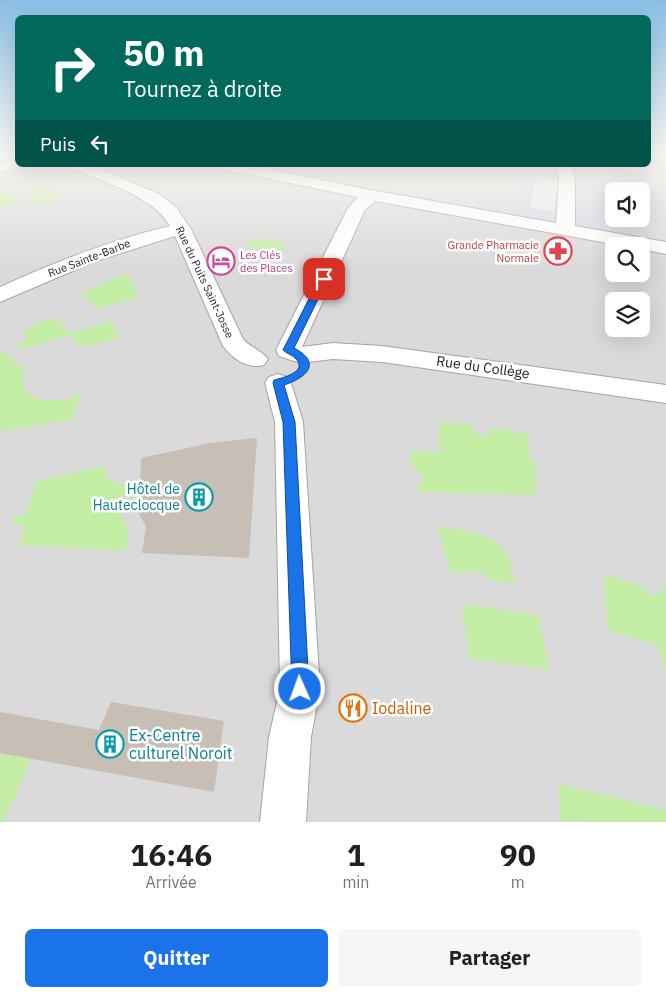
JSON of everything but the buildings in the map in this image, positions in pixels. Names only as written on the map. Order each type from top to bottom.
[{"type":"street","name":"Rue du Puits Saint-Josse","points":[[141,193],[160,202],[170,211],[232,341],[240,350],[255,359]]},
{"type":"street","points":[[363,193],[666,248]]},
{"type":"street","points":[[566,229],[567,193]]},
{"type":"street","points":[[294,352],[357,208],[371,195]]},
{"type":"street","name":"Rue Sainte-Barbe","points":[[0,295],[90,256],[138,239],[180,229]]},
{"type":"street","points":[[281,348],[294,352],[304,363],[304,368],[299,376],[290,380],[278,383],[258,378],[252,369],[255,359],[266,351],[281,348]]},
{"type":"street","name":"Rue du Collège","points":[[294,352],[324,350],[356,351],[498,368],[666,394]]},
{"type":"street","points":[[278,383],[289,422],[300,689],[290,737],[283,822]]},
{"type":"shaded area","points":[[0,193],[605,193],[605,227],[650,227],[650,193],[666,193],[666,822],[0,822]]},
{"type":"shaded area","points":[[519,193],[533,193],[530,208],[554,211],[557,193],[605,193],[605,227],[647,227],[648,232],[645,237],[638,237],[505,215],[506,206],[515,205]]},
{"type":"shaded area","points":[[532,193],[557,193],[554,212],[529,208]]},
{"type":"green space","points":[[1,193],[10,196],[28,193],[11,206],[0,211]]},
{"type":"green space","points":[[35,193],[57,193],[62,196],[37,206],[30,203]]},
{"type":"green space","points":[[274,239],[275,243],[285,242],[282,253],[275,253],[275,257],[263,258],[262,253],[254,253],[247,240]]},
{"type":"green space","points":[[126,273],[131,279],[137,298],[97,308],[81,293]]},
{"type":"green space","points":[[54,317],[70,333],[112,321],[119,338],[82,347],[71,335],[20,349],[17,343],[28,339],[23,331]]},
{"type":"green space","points":[[9,352],[10,360],[16,358],[17,366],[23,364],[23,390],[42,401],[72,399],[73,395],[81,394],[73,419],[0,431],[0,354]]},
{"type":"green space","points":[[439,422],[474,425],[473,433],[489,436],[490,427],[529,434],[529,459],[535,460],[536,495],[415,492],[422,483],[421,473],[411,467],[410,451],[444,452],[444,447],[438,446]]},
{"type":"green space","points":[[105,466],[106,477],[113,482],[129,486],[131,489],[130,493],[125,494],[121,506],[121,517],[128,529],[125,551],[20,546],[24,530],[21,525],[11,525],[15,516],[26,515],[37,481]]},
{"type":"green space","points":[[437,526],[465,531],[495,541],[507,554],[516,584],[493,581],[480,571],[450,573]]},
{"type":"green space","points":[[604,574],[642,586],[652,597],[662,591],[663,584],[666,584],[666,671],[656,644],[608,631]]},
{"type":"green space","points":[[462,604],[538,615],[550,670],[469,658]]},
{"type":"green space","points":[[0,753],[32,759],[3,822],[0,822]]},
{"type":"green space","points":[[559,784],[666,810],[666,822],[560,821]]},
{"type":"place","name":"Grande Pharmacie Normale","points":[[558,251]]},
{"type":"place","name":"Les Clés des Places","points":[[221,261]]},
{"type":"place","name":"Hôtel de Hauteclocque","points":[[199,497]]},
{"type":"place","name":"Iodaline","points":[[353,708]]},
{"type":"place","name":"Ex-Centre culturel Noroit","points":[[110,744]]},
{"type":"route","points":[[300,689],[289,422],[278,383],[299,376],[304,368],[300,355],[288,350],[324,279]]}]
